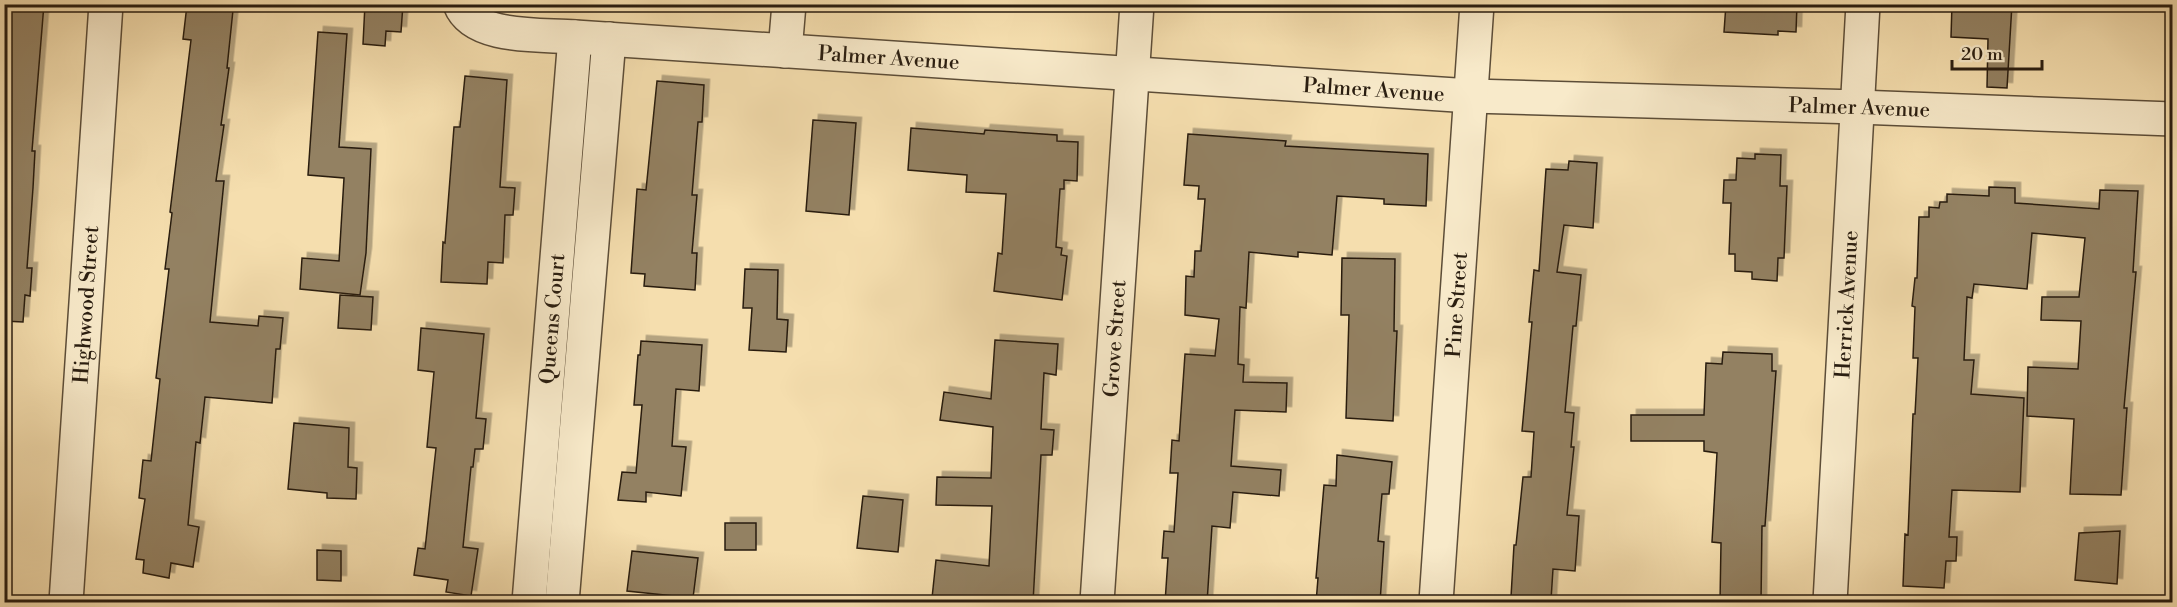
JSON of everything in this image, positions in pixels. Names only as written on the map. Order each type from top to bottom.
[{"type":"street","name":"Highwood Street","points":[[66,603],[106,4]]},
{"type":"street","name":"Palmer Avenue","points":[[460,4],[476,23],[493,31],[575,37],[1471,96],[2172,119]]},
{"type":"street","points":[[785,51],[789,4]]},
{"type":"street","name":"Grove Street","points":[[1097,603],[1137,4]]},
{"type":"street","name":"Pine Street","points":[[1436,603],[1477,4]]},
{"type":"street","name":"Herrick Avenue","points":[[1830,603],[1863,4]]},
{"type":"street","name":"Queens Court","points":[[529,603],[575,37]]},
{"type":"street","name":"Queens Court","points":[[562,603],[609,39]]},
{"type":"building","points":[[4,4],[44,4],[32,151],[35,151],[27,268],[32,268],[30,296],[25,295],[23,322],[4,321]]},
{"type":"building","points":[[365,4],[403,4],[401,32],[386,31],[385,46],[363,44]]},
{"type":"building","points":[[1726,4],[1797,4],[1796,32],[1778,31],[1778,35],[1724,32]]},
{"type":"building","points":[[1952,4],[2012,4],[2007,88],[1987,87],[1988,39],[1951,37]]},
{"type":"building","points":[[187,5],[233,10],[227,68],[229,68],[221,125],[224,125],[216,181],[224,181],[210,322],[258,326],[259,316],[283,318],[280,349],[276,349],[272,403],[205,397],[200,443],[196,442],[188,525],[199,527],[193,567],[171,563],[169,578],[143,573],[144,560],[136,559],[145,499],[139,498],[143,460],[151,461],[160,379],[156,378],[169,269],[165,269],[172,213],[170,212],[191,40],[183,39]]},
{"type":"building","points":[[318,32],[347,34],[339,147],[371,149],[366,253],[360,295],[300,289],[302,258],[339,261],[344,178],[308,175]]},
{"type":"building","points":[[465,76],[507,80],[500,187],[515,188],[513,215],[505,215],[503,263],[488,262],[487,284],[441,282],[454,127],[460,127]]},
{"type":"building","points":[[657,81],[704,85],[702,122],[698,122],[692,195],[697,195],[692,253],[697,253],[695,290],[644,286],[645,274],[631,273],[637,189],[646,190]]},
{"type":"building","points":[[813,120],[856,123],[849,215],[806,211]]},
{"type":"building","points":[[911,128],[984,134],[985,130],[1057,135],[1057,141],[1078,142],[1077,181],[1064,180],[1064,189],[1060,189],[1056,247],[1062,248],[1061,255],[1067,256],[1062,300],[994,291],[998,253],[1002,254],[1006,194],[966,192],[967,175],[908,170]]},
{"type":"building","points":[[1188,134],[1286,141],[1285,146],[1428,154],[1426,206],[1384,204],[1384,199],[1337,196],[1332,255],[1298,252],[1298,257],[1249,252],[1246,308],[1240,307],[1238,364],[1244,365],[1243,382],[1287,383],[1286,412],[1235,410],[1231,466],[1281,470],[1279,496],[1233,492],[1230,528],[1212,526],[1207,603],[1165,603],[1168,558],[1162,558],[1164,531],[1174,532],[1178,473],[1170,473],[1172,440],[1179,441],[1185,354],[1215,356],[1219,319],[1185,315],[1186,276],[1194,277],[1195,251],[1201,251],[1205,199],[1198,199],[1199,186],[1184,185]]},
{"type":"building","points":[[1755,154],[1781,155],[1780,186],[1787,186],[1784,258],[1778,258],[1777,281],[1752,279],[1752,272],[1735,271],[1735,254],[1729,254],[1731,203],[1723,203],[1724,180],[1736,180],[1737,158],[1755,159]]},
{"type":"building","points":[[1569,161],[1597,163],[1593,228],[1564,225],[1557,272],[1581,275],[1576,326],[1573,326],[1565,412],[1574,413],[1571,447],[1574,447],[1567,515],[1579,516],[1575,571],[1553,569],[1551,600],[1511,597],[1514,545],[1516,545],[1523,477],[1531,477],[1534,432],[1522,431],[1532,322],[1529,322],[1534,270],[1539,271],[1546,169],[1568,170]]},
{"type":"building","points":[[1989,187],[2015,188],[2015,203],[2099,209],[2100,190],[2138,191],[2133,272],[2136,272],[2124,408],[2127,408],[2121,495],[2070,494],[2074,419],[2027,416],[2028,367],[2078,369],[2081,321],[2041,320],[2042,297],[2079,297],[2085,238],[2032,233],[2027,289],[1974,284],[1972,298],[1967,297],[1964,360],[1974,360],[1971,394],[2024,398],[2020,492],[1952,490],[1949,537],[1957,537],[1956,561],[1946,561],[1944,588],[1903,586],[1918,358],[1913,358],[1915,307],[1912,306],[1915,278],[1917,278],[1919,217],[1929,217],[1929,207],[1939,208],[1940,202],[1947,202],[1947,194],[1989,196]]},
{"type":"building","points":[[1342,258],[1395,259],[1394,331],[1397,331],[1393,421],[1346,418],[1349,315],[1341,315]]},
{"type":"building","points":[[745,269],[778,270],[777,319],[788,320],[786,352],[749,350],[752,308],[743,308]]},
{"type":"building","points":[[340,295],[373,297],[371,330],[338,328]]},
{"type":"building","points":[[421,328],[484,334],[476,418],[486,419],[483,449],[475,449],[473,467],[471,467],[463,547],[478,549],[471,596],[446,592],[448,580],[414,575],[418,548],[425,549],[436,448],[427,447],[434,372],[418,370]]},
{"type":"building","points":[[995,340],[1058,344],[1056,375],[1044,373],[1041,429],[1054,430],[1052,455],[1041,455],[1033,603],[972,603],[932,598],[936,560],[989,566],[992,506],[936,505],[937,477],[991,478],[993,427],[940,420],[944,392],[991,399]]},
{"type":"building","points":[[641,341],[702,345],[699,391],[676,389],[672,446],[686,447],[681,496],[646,492],[646,502],[618,500],[622,472],[636,473],[642,405],[634,405]]},
{"type":"building","points":[[1723,352],[1772,354],[1772,371],[1776,371],[1765,526],[1762,526],[1761,603],[1720,602],[1721,543],[1712,542],[1717,453],[1704,451],[1704,441],[1631,441],[1631,415],[1704,415],[1706,363],[1722,364]]},
{"type":"building","points":[[294,423],[349,428],[348,467],[357,468],[356,499],[327,498],[327,493],[288,489]]},
{"type":"building","points":[[1337,455],[1392,462],[1389,494],[1382,494],[1378,541],[1384,542],[1380,603],[1316,603],[1324,485],[1336,486]]},
{"type":"building","points":[[863,496],[903,500],[898,552],[857,548]]},
{"type":"building","points":[[725,523],[756,523],[756,550],[725,550]]},
{"type":"building","points":[[2120,531],[2117,584],[2075,580],[2079,533]]},
{"type":"building","points":[[317,550],[341,551],[341,581],[317,580]]},
{"type":"building","points":[[632,551],[698,558],[693,598],[627,591]]}]
